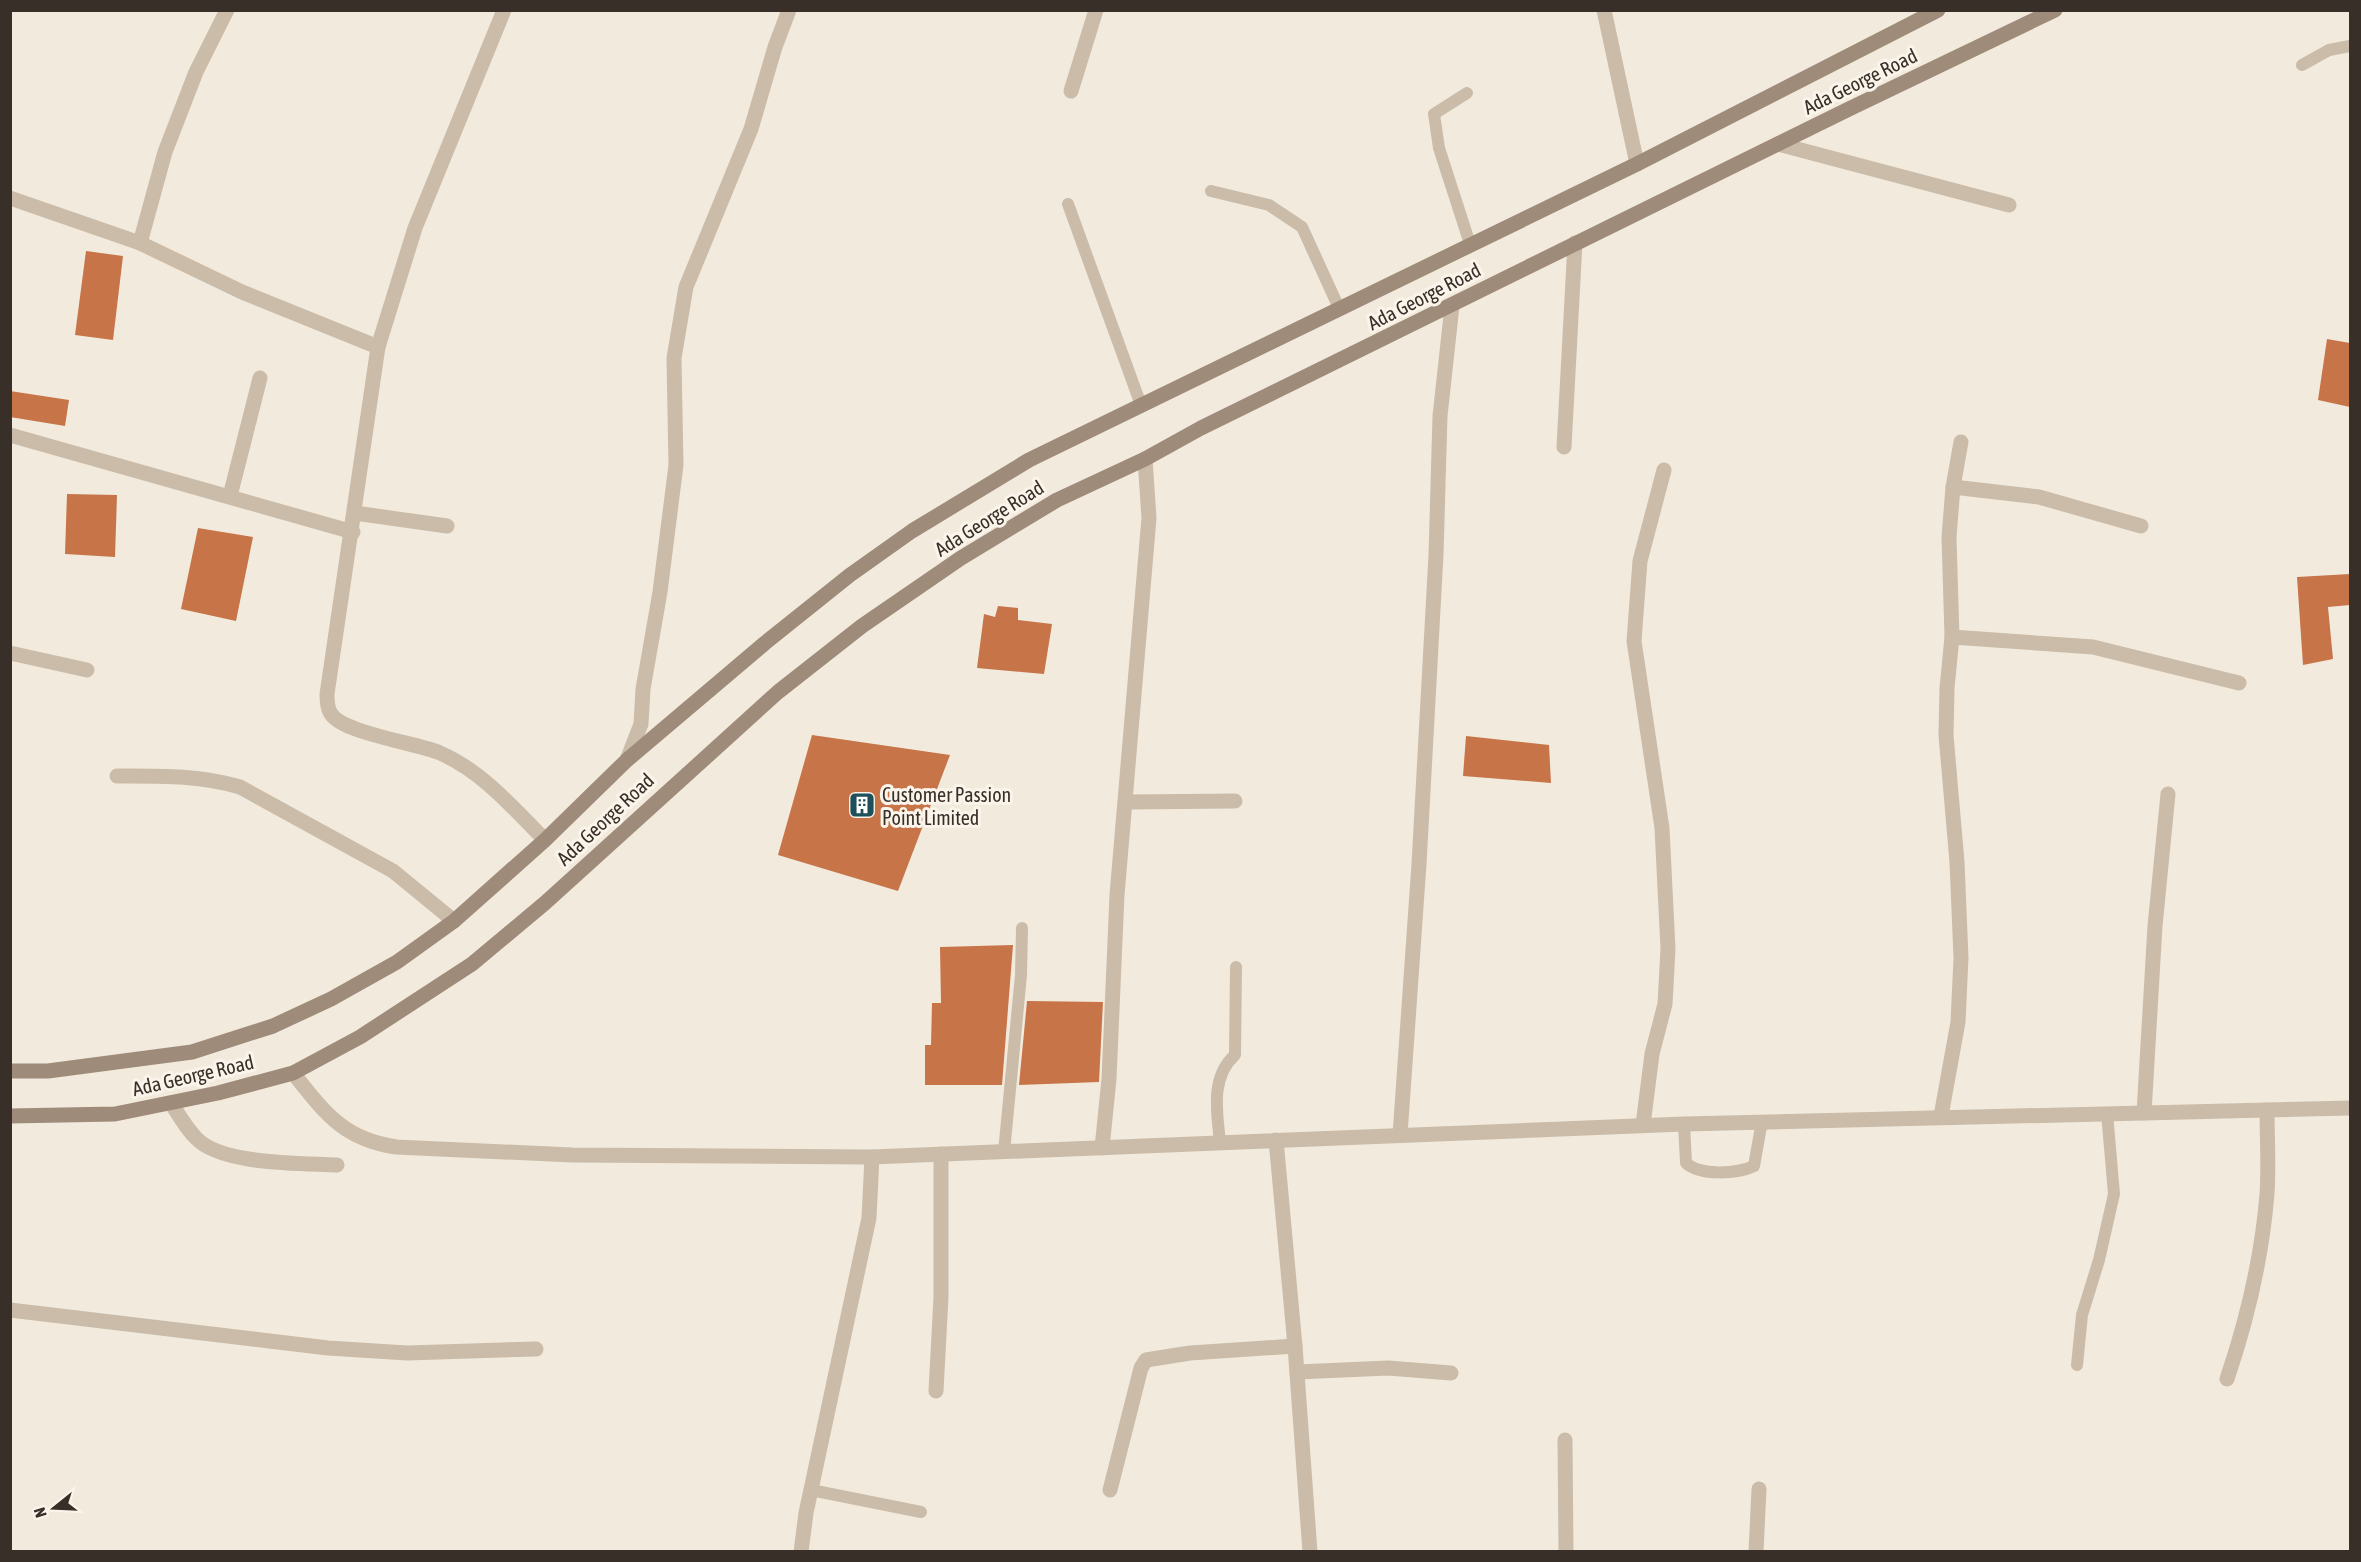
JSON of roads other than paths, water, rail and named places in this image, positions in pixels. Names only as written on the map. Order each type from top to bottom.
[{"type":"main road","name":"Ada George Road","points":[[10,1071],[48,1071],[118,1064],[192,1052],[236,1040],[273,1026],[331,999],[397,962],[454,921],[545,840],[627,759],[850,575],[912,531],[1029,460],[1637,164],[1938,10]]},
{"type":"main road","name":"Ada George Road","points":[[10,1116],[115,1114],[171,1103],[293,1073],[360,1037],[472,964],[545,903],[777,692],[862,626],[961,558],[1057,500],[1145,459],[1201,428],[1452,306],[1575,243],[2055,10]]},
{"type":"street","points":[[140,243],[165,152],[195,72],[227,10]]},
{"type":"street","points":[[504,10],[415,228],[378,347],[353,532],[327,694],[330,713],[360,731],[440,753],[467,768],[494,788],[545,840]]},
{"type":"street","points":[[627,759],[641,724],[643,689],[676,465],[674,358],[686,287],[751,129],[775,47],[789,10]]},
{"type":"street","points":[[1071,91],[1096,10]]},
{"type":"street","points":[[1604,10],[1637,164]]},
{"type":"street","points":[[1778,144],[2009,205]]},
{"type":"street","points":[[10,198],[140,243],[242,292],[378,347]]},
{"type":"street","points":[[1564,447],[1575,243]]},
{"type":"street","points":[[1400,1135],[1419,864],[1436,555],[1440,416],[1452,306]]},
{"type":"street","points":[[230,496],[260,378]]},
{"type":"street","points":[[10,435],[353,532]]},
{"type":"street","points":[[1941,1116],[1958,1022],[1961,958],[1958,862],[1946,735],[1947,688],[1952,637],[1949,537],[1953,487],[1961,442]]},
{"type":"street","points":[[1102,1148],[1126,802],[1149,518],[1145,459]]},
{"type":"street","points":[[1643,1125],[1652,1054],[1665,1004],[1668,949],[1662,828],[1634,641],[1640,561],[1664,470]]},
{"type":"street","points":[[1953,487],[2039,497],[2140,526]]},
{"type":"street","points":[[355,513],[447,526]]},
{"type":"street","points":[[1952,637],[2093,647],[2239,683]]},
{"type":"street","points":[[10,653],[87,670]]},
{"type":"street","points":[[117,776],[180,776],[214,780],[240,787],[393,871],[454,921]]},
{"type":"street","points":[[2144,1113],[2155,926],[2168,794]]},
{"type":"street","points":[[1126,802],[1235,801]]},
{"type":"street","points":[[293,1073],[328,1115],[347,1131],[370,1143],[396,1147],[572,1155],[872,1157],[1762,1121],[2350,1108]]},
{"type":"street","points":[[171,1103],[196,1139],[209,1148],[228,1154],[273,1161],[337,1165]]},
{"type":"street","points":[[2227,1379],[2245,1318],[2261,1238],[2267,1193],[2267,1110]]},
{"type":"street","points":[[1276,1140],[1295,1346],[1310,1551]]},
{"type":"street","points":[[936,1391],[941,1297],[940,1154]]},
{"type":"street","points":[[801,1551],[811,1490],[869,1218],[872,1157]]},
{"type":"street","points":[[10,1310],[328,1348],[407,1353],[536,1349]]},
{"type":"street","points":[[1110,1490],[1141,1368],[1146,1360],[1190,1353],[1295,1346]]},
{"type":"street","points":[[1297,1372],[1388,1368],[1451,1373]]},
{"type":"street","points":[[1565,1440],[1566,1551]]},
{"type":"street","points":[[1756,1551],[1759,1489]]},
{"type":"lane","points":[[2302,65],[2329,50],[2350,46]]},
{"type":"lane","points":[[1467,93],[1434,114],[1439,148],[1470,244]]},
{"type":"lane","points":[[1211,191],[1269,205],[1302,227],[1339,308]]},
{"type":"lane","points":[[1068,204],[1141,405]]},
{"type":"lane","points":[[1004,1152],[1021,975],[1022,928]]},
{"type":"lane","points":[[1220,1143],[1216,1097],[1225,1064],[1235,1055],[1236,967]]},
{"type":"lane","points":[[2077,1365],[2082,1315],[2099,1260],[2114,1194],[2107,1113]]},
{"type":"lane","points":[[1684,1124],[1686,1163],[1693,1170],[1743,1172],[1754,1166],[1762,1121]]},
{"type":"lane","points":[[811,1490],[921,1512]]},
{"type":"place","name":"Customer Passion Point Limited","points":[[862,805]]}]
